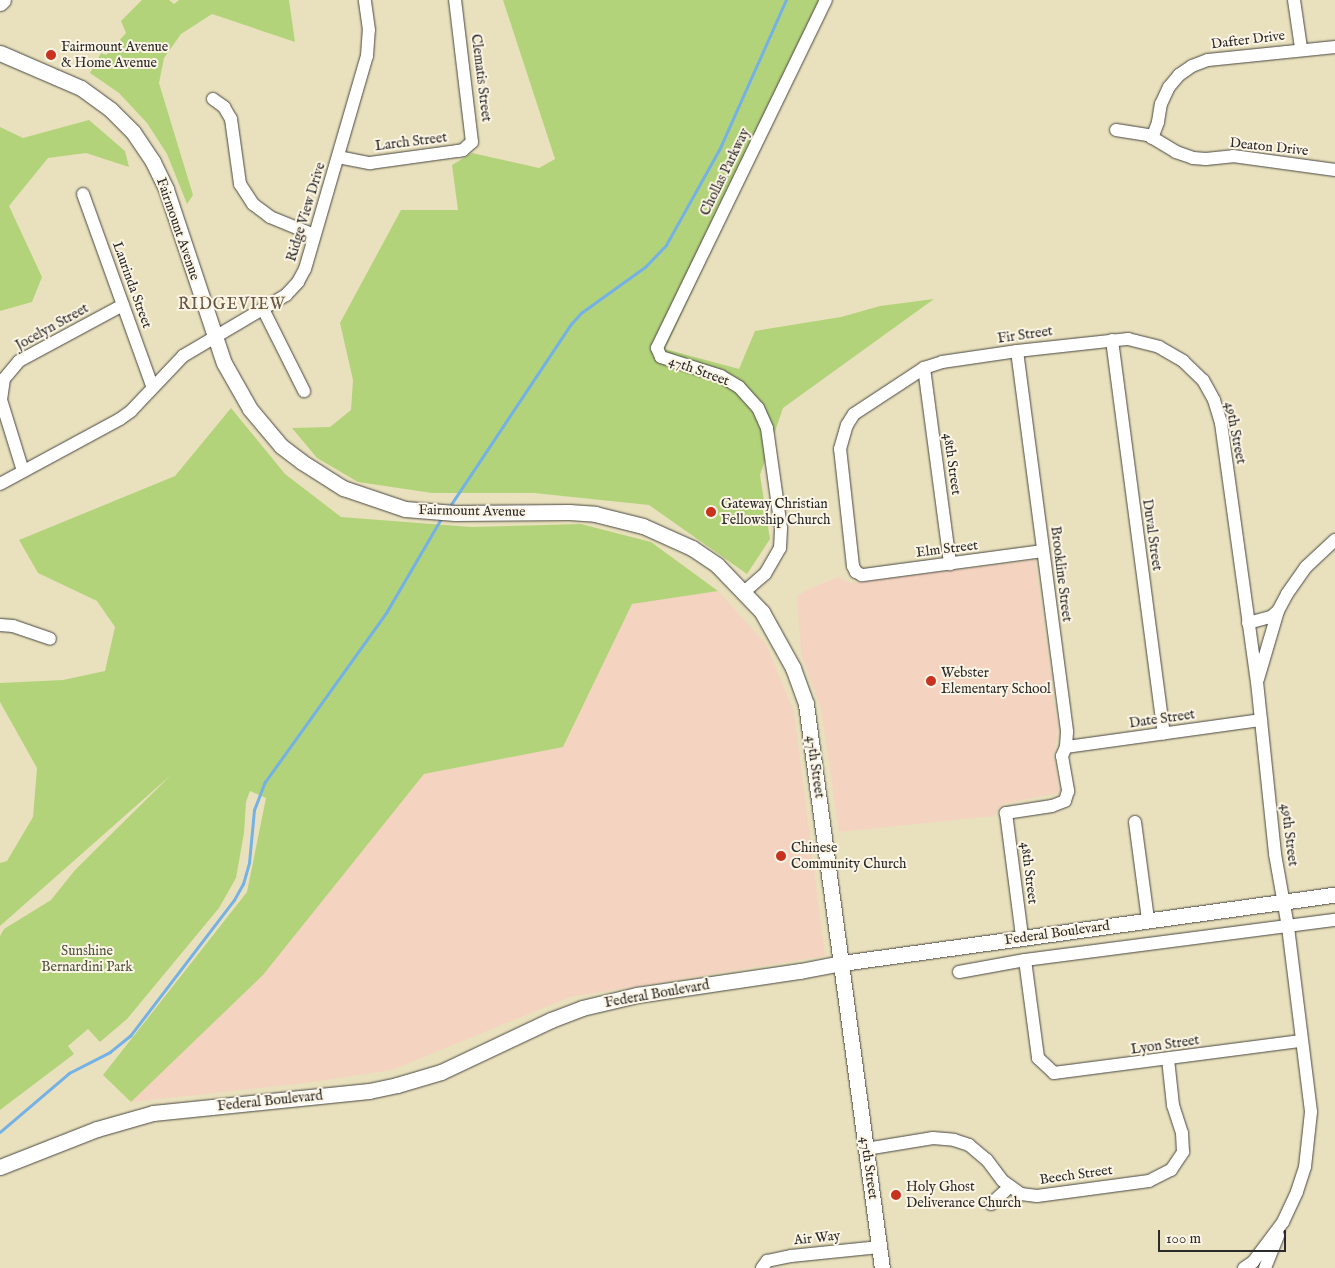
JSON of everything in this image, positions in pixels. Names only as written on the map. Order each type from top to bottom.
[{"type":"main road","points":[[0,3],[3,0]]},
{"type":"main road","name":"Fairmount Avenue","points":[[0,53],[81,88],[111,110],[133,132],[154,162],[166,189],[224,363],[250,409],[281,446],[302,462],[343,488],[405,509],[430,512],[595,514],[642,526],[692,548],[717,565],[744,592]]},
{"type":"main road","name":"47th Street","points":[[744,592],[762,612],[780,642],[793,668],[806,704],[882,1268]]},
{"type":"main road","name":"Federal Boulevard","points":[[0,1167],[97,1129],[152,1113],[369,1091],[397,1085],[441,1072],[551,1020],[582,1008],[637,995],[1022,937],[1335,896]]},
{"type":"street","name":"Ridge View Drive","points":[[0,484],[120,419],[131,411],[152,386],[183,356],[286,295],[298,282],[306,269],[314,235],[367,56],[369,30],[364,0]]},
{"type":"street","name":"Clematis Street","points":[[455,0],[473,136],[472,142],[458,152]]},
{"type":"street","name":"Chollas Parkway","points":[[661,357],[657,348],[659,339],[826,0]]},
{"type":"street","points":[[1294,0],[1301,48]]},
{"type":"street","name":"Dafter Drive","points":[[1152,138],[1158,122],[1161,104],[1169,87],[1179,75],[1192,66],[1208,60],[1301,48],[1335,47]]},
{"type":"street","points":[[213,99],[224,107],[231,119],[240,184],[253,204],[270,217],[314,235]]},
{"type":"street","name":"Deaton Drive","points":[[1116,130],[1148,135],[1176,152],[1193,158],[1206,159],[1233,156],[1335,170]]},
{"type":"street","name":"Larch Street","points":[[338,157],[370,163],[458,152]]},
{"type":"street","name":"Laurinda Street","points":[[83,194],[152,386]]},
{"type":"street","name":"Jocelyn Street","points":[[23,471],[1,400],[4,379],[19,361],[124,306]]},
{"type":"street","points":[[263,309],[304,391]]},
{"type":"street","name":"Fir Street","points":[[856,572],[853,566],[840,449],[847,425],[854,414],[924,368],[942,362],[1017,351],[1112,340],[1139,340],[1169,351],[1190,366],[1209,390]]},
{"type":"street","name":"Duval Street","points":[[1112,340],[1164,734]]},
{"type":"street","name":"Brookline Street","points":[[1006,813],[1052,806],[1065,801],[1068,791],[1062,756],[1066,747],[1067,732],[1017,351]]},
{"type":"street","name":"47th Street","points":[[661,357],[722,376],[739,387],[758,408],[767,428],[781,528],[780,548],[765,574],[744,592]]},
{"type":"street","name":"48th Street","points":[[924,368],[950,564]]},
{"type":"street","name":"49th Street","points":[[1209,390],[1221,422],[1248,623],[1258,682],[1267,762],[1272,833],[1288,927],[1311,1112],[1305,1166],[1297,1192],[1278,1228],[1251,1266]]},
{"type":"street","points":[[1258,682],[1278,612],[1287,594],[1306,567],[1335,540]]},
{"type":"street","name":"Elm Street","points":[[856,572],[862,575],[1043,551]]},
{"type":"street","points":[[1248,623],[1271,617],[1278,612]]},
{"type":"street","points":[[0,625],[14,626],[50,639]]},
{"type":"street","name":"Date Street","points":[[1066,747],[1261,720]]},
{"type":"street","name":"48th Street","points":[[1006,813],[1022,937]]},
{"type":"street","points":[[1135,822],[1148,920]]},
{"type":"street","points":[[959,972],[1025,960],[1335,920]]},
{"type":"street","name":"Lyon Street","points":[[1025,960],[1038,1058],[1054,1073],[1061,1074],[1301,1041]]},
{"type":"street","name":"Beech Street","points":[[866,1149],[933,1138],[954,1140],[969,1145],[987,1160],[1010,1186],[1021,1194],[1037,1196],[1149,1180],[1171,1170],[1183,1152],[1182,1133],[1173,1105],[1168,1060]]},
{"type":"street","points":[[991,1204],[1010,1186]]},
{"type":"street","points":[[1265,1268],[1277,1242],[1278,1228]]},
{"type":"street","name":"Air Way","points":[[762,1268],[767,1261],[791,1256],[880,1246]]},
{"type":"shaded area","name":"Webster Elementary School","points":[[1035,560],[1058,729],[1054,755],[1059,793],[1002,804],[994,816],[839,832],[821,709],[801,654],[797,596],[838,577],[851,583]]},
{"type":"shaded area","points":[[718,591],[766,644],[794,712],[825,956],[570,997],[392,1070],[307,1083],[131,1102],[263,975],[424,774],[563,747],[632,604]]},
{"type":"green space","points":[[142,0],[169,0],[174,4],[179,0],[289,0],[295,42],[212,14],[181,34],[164,58],[159,83],[193,195],[187,204],[167,154],[147,123],[119,93],[90,73],[101,53],[106,55],[126,33],[121,21]]},
{"type":"green space","points":[[503,0],[829,0],[665,349],[739,369],[755,331],[841,317],[880,306],[934,299],[783,408],[760,475],[770,539],[747,574],[649,505],[534,493],[432,493],[358,482],[317,458],[292,428],[330,427],[351,410],[353,380],[340,323],[401,210],[458,210],[452,165],[472,153],[539,168],[555,159]]},
{"type":"green space","points":[[89,120],[125,151],[129,167],[86,153],[48,158],[9,206],[42,277],[32,302],[0,311],[0,127],[23,138]]},
{"type":"green space","name":"Sunshine Bernardini Park","points":[[231,408],[285,474],[341,517],[471,527],[581,524],[651,542],[718,591],[632,604],[563,747],[424,774],[263,975],[131,1102],[103,1075],[247,892],[266,798],[250,791],[246,802],[244,833],[236,878],[219,908],[127,1019],[100,1042],[88,1029],[68,1046],[74,1054],[0,1110],[0,936],[4,929],[51,900],[75,870],[171,775],[0,926],[0,863],[7,861],[33,817],[37,768],[0,702],[0,683],[63,680],[105,671],[115,627],[97,601],[38,573],[19,540],[175,476]]},
{"type":"waterway","points":[[450,506],[571,324],[581,313],[645,267],[666,245],[720,148],[786,0]]},
{"type":"waterway","points":[[0,1132],[69,1073],[110,1052],[130,1036],[234,900],[243,884],[249,863],[254,810],[265,782],[386,613],[442,517]]},
{"type":"place","name":"Fairmount Avenue & Home Avenue","points":[[51,55]]},
{"type":"place","name":"Gateway Christian Fellowship Church","points":[[711,512]]},
{"type":"place","name":"Webster Elementary School","points":[[931,681]]},
{"type":"place","name":"Chinese Community Church","points":[[781,856]]},
{"type":"place","name":"Holy Ghost Deliverance Church","points":[[896,1195]]},
{"type":"district","name":"RIDGEVIEW","points":[[232,305]]}]
